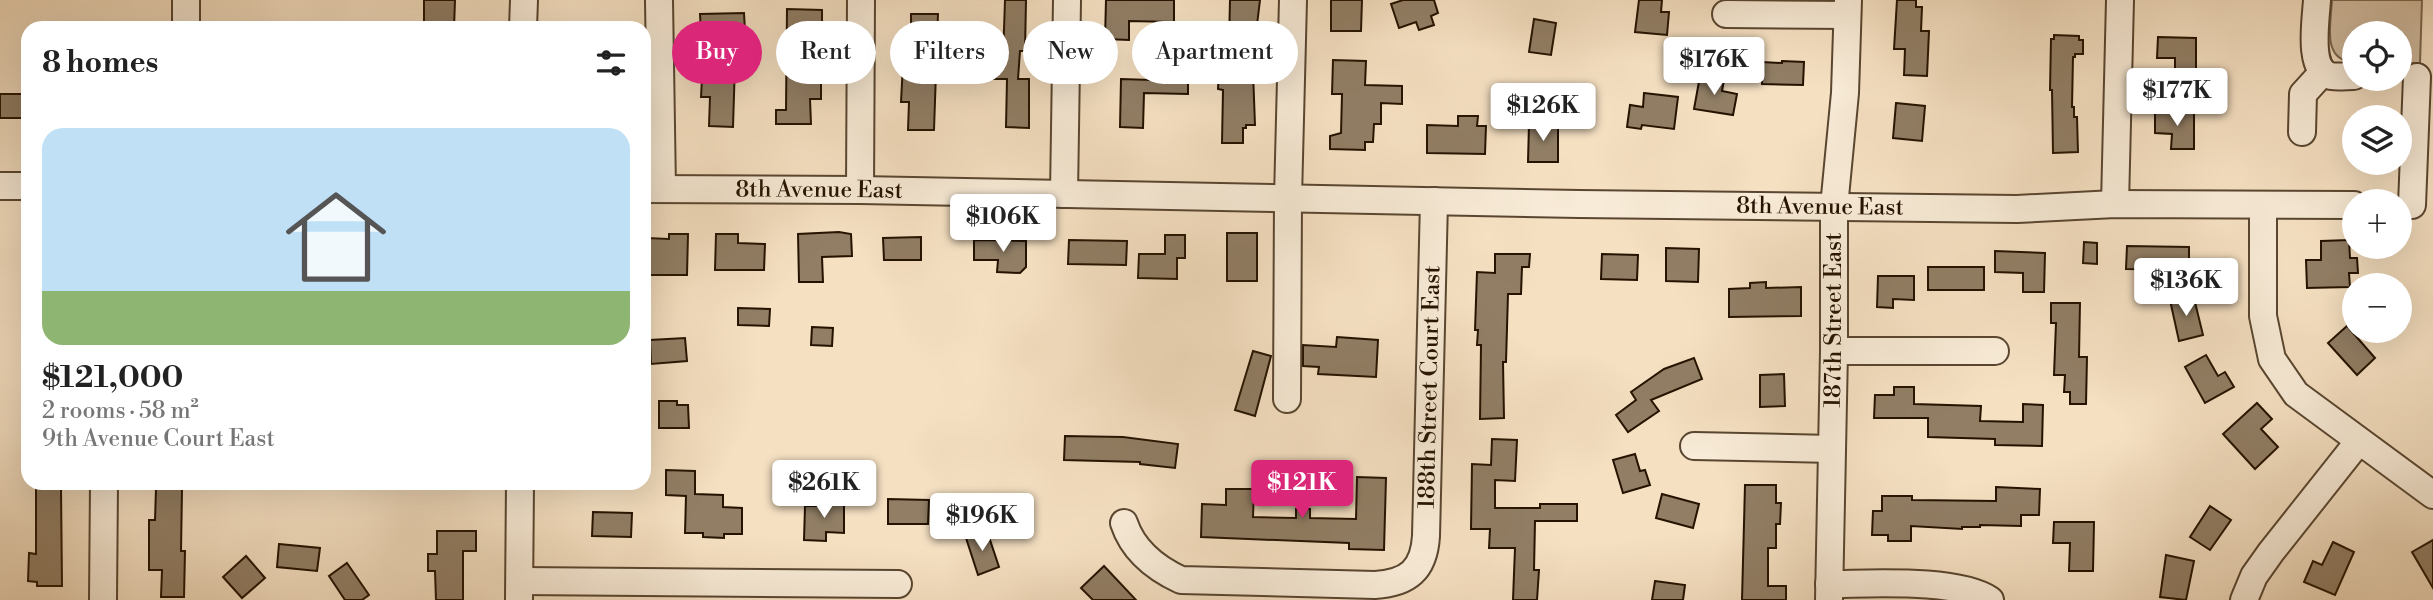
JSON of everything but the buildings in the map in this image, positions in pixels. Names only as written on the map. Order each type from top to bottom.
[{"type":"street","points":[[186,0],[186,21]]},
{"type":"street","points":[[523,21],[524,0]]},
{"type":"street","points":[[653,189],[659,0]]},
{"type":"street","points":[[860,190],[861,0]]},
{"type":"street","points":[[1064,194],[1067,0]]},
{"type":"street","points":[[1287,399],[1287,198],[1293,0]]},
{"type":"street","points":[[2115,204],[2120,0]]},
{"type":"street","points":[[2317,0],[2315,56],[2323,72],[2330,76],[2342,76]]},
{"type":"street","points":[[1726,14],[1847,8]]},
{"type":"street","name":"187th Street East","points":[[1829,592],[1834,351],[1833,207],[1845,93],[1847,8]]},
{"type":"street","points":[[2302,132],[2303,94],[2323,72]]},
{"type":"street","points":[[2415,205],[2416,77]]},
{"type":"street","points":[[0,186],[21,186]]},
{"type":"street","name":"8th Avenue East","points":[[653,189],[2017,209],[2115,204],[2342,205]]},
{"type":"street","name":"188th Street Court East","points":[[1124,523],[1128,535],[1152,564],[1181,580],[1375,585],[1394,583],[1405,579],[1414,571],[1425,552],[1426,536],[1434,201]]},
{"type":"street","points":[[2263,205],[2263,316],[2272,359],[2296,394],[2433,495]]},
{"type":"street","points":[[1834,351],[1995,351]]},
{"type":"street","points":[[2244,600],[2254,576],[2271,552],[2359,441]]},
{"type":"street","points":[[1694,446],[1832,449]]},
{"type":"street","points":[[103,600],[104,490]]},
{"type":"street","points":[[520,490],[519,590],[898,583]]},
{"type":"street","points":[[1829,592],[1949,586],[1978,593],[1990,600]]},
{"type":"shaded area","points":[[2332,0],[2422,0],[2420,63],[2412,63],[2412,21],[2342,21],[2342,59],[2332,48]]}]
